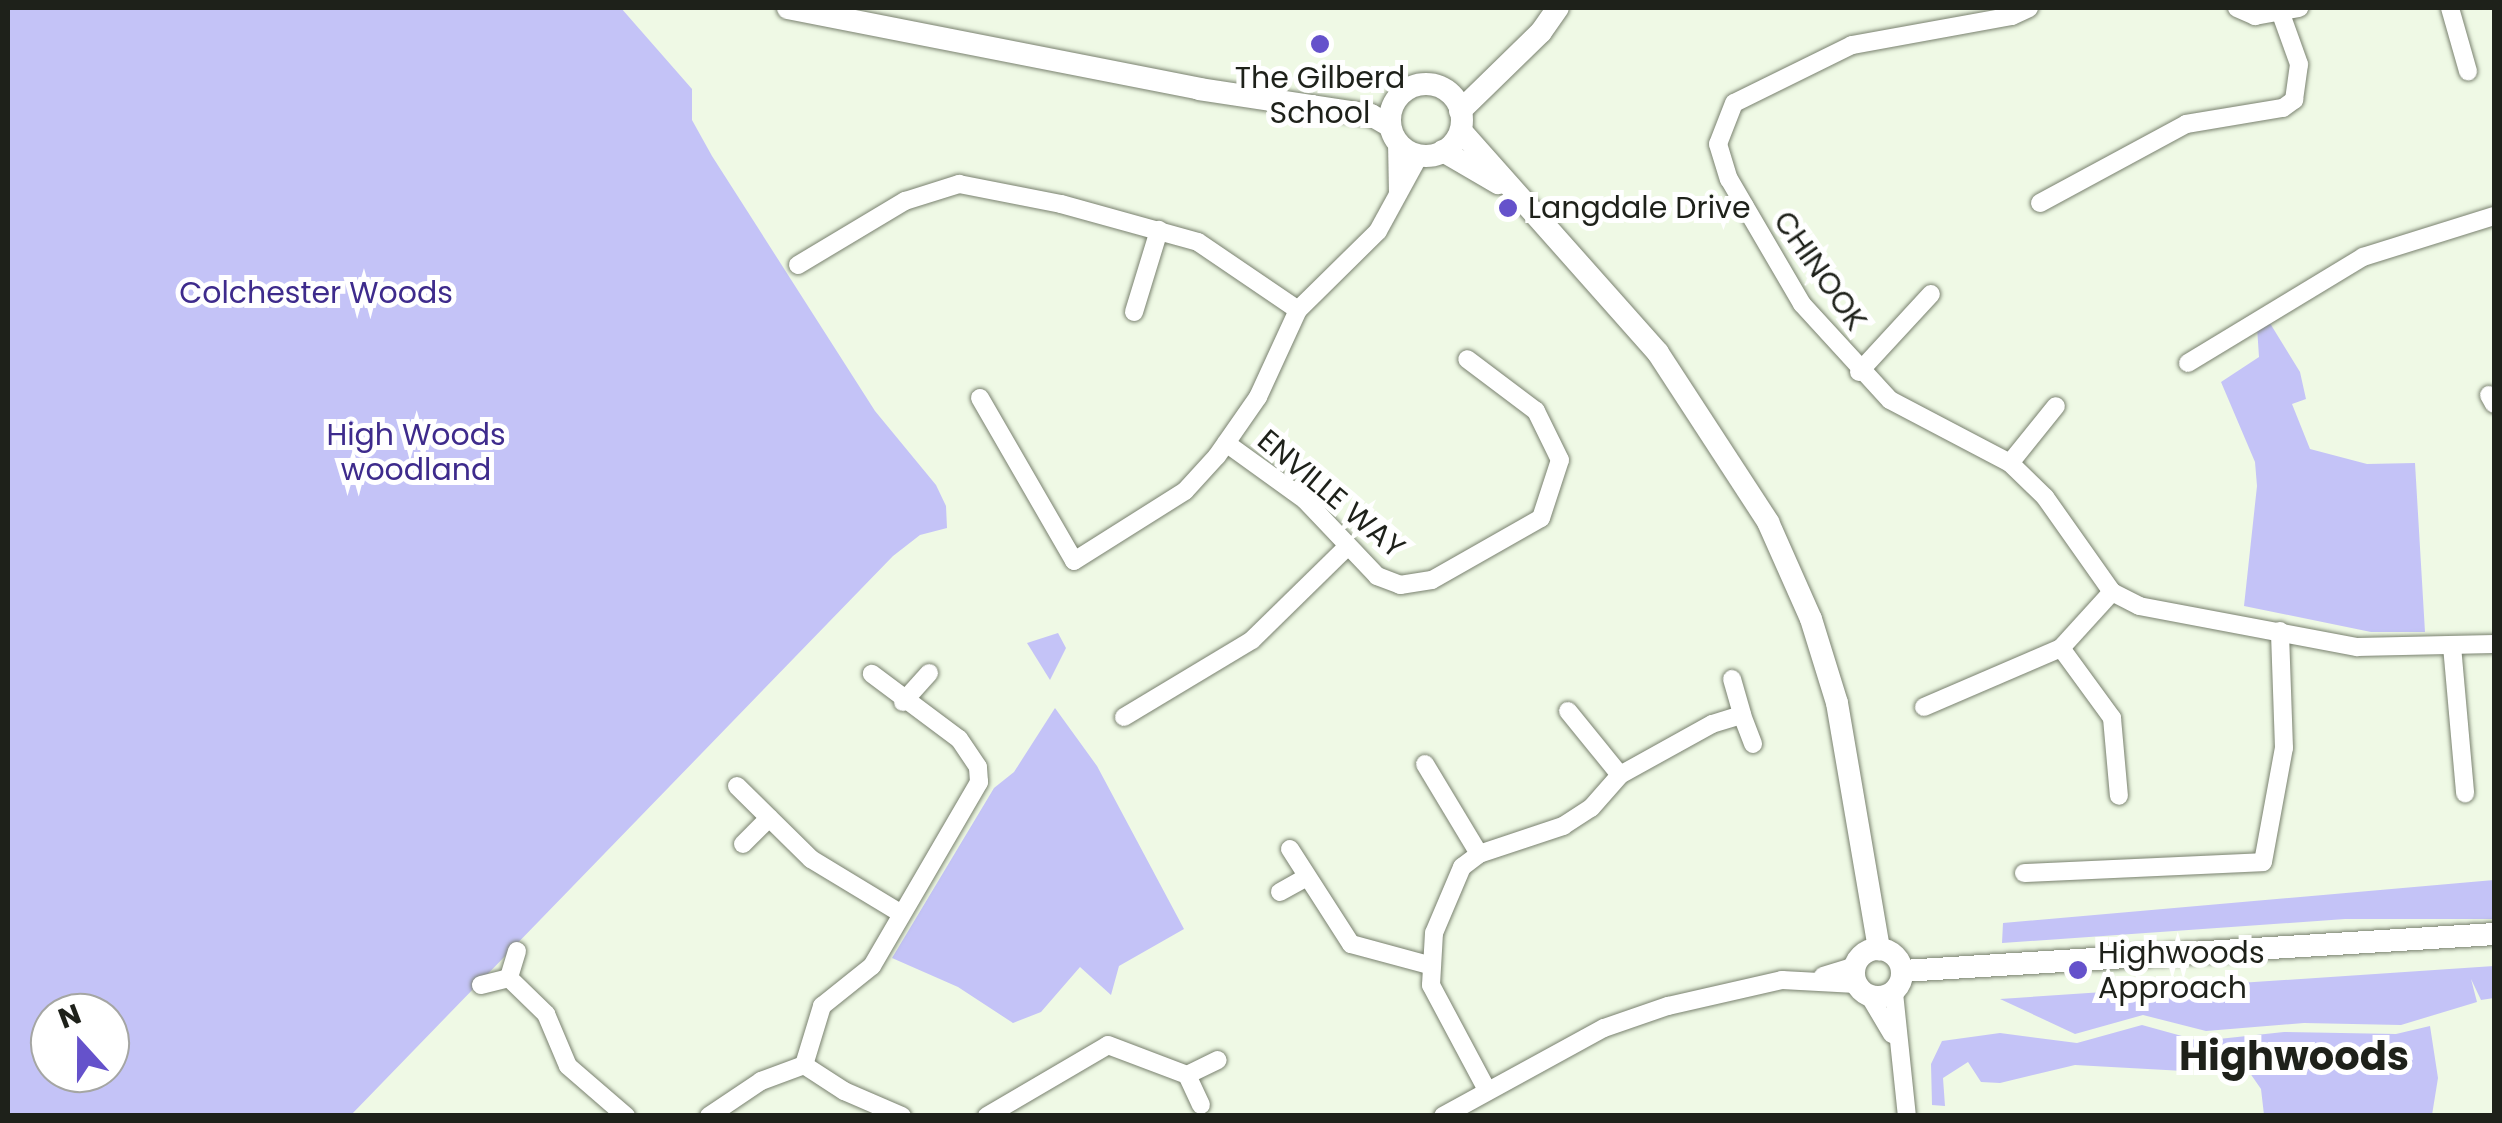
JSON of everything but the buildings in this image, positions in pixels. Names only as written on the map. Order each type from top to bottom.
[{"type":"street","points":[[788,8],[1334,113],[1371,115],[1419,156]]},
{"type":"street","points":[[1443,151],[1457,112],[1558,8]]},
{"type":"street","name":"CHINOOK","points":[[2029,8],[1974,16],[1817,58],[1734,103],[1722,124],[1718,144],[1729,179],[1762,240],[1802,304],[1860,372],[1924,422],[2010,463],[2045,497],[2112,592]]},
{"type":"street","points":[[2237,8],[2256,16],[2299,8]]},
{"type":"street","points":[[2450,8],[2468,71]]},
{"type":"street","points":[[2040,204],[2186,124],[2284,108],[2294,100],[2299,64],[2280,14]]},
{"type":"street","points":[[1334,113],[1369,100],[1396,99],[1418,85],[1457,112],[1518,194],[1658,353],[1768,522],[1811,619],[1838,703],[1879,948],[1860,982]]},
{"type":"street","points":[[1396,99],[1398,193]]},
{"type":"street","points":[[980,398],[1074,561],[1185,491],[1226,443],[1258,397],[1298,310],[1378,231],[1419,156],[1443,151],[1518,194]]},
{"type":"street","points":[[798,265],[905,201],[959,184],[1198,242],[1298,310]]},
{"type":"street","points":[[2188,363],[2363,258],[2494,216]]},
{"type":"street","points":[[1134,312],[1158,230]]},
{"type":"street","name":"CHINOOK","points":[[1860,372],[1931,294]]},
{"type":"street","name":"ENVILLE WAY","points":[[1226,443],[1305,500],[1377,576],[1416,582],[1470,562],[1541,518],[1560,460],[1553,435],[1536,411],[1467,359]]},
{"type":"street","points":[[2010,463],[2056,406]]},
{"type":"street","points":[[1124,717],[1252,640],[1348,547]]},
{"type":"street","points":[[1924,707],[2061,648],[2112,592],[2139,606],[2358,647],[2494,644]]},
{"type":"street","points":[[2024,873],[2264,862],[2284,748],[2280,631]]},
{"type":"street","points":[[2452,646],[2465,793]]},
{"type":"street","points":[[2061,648],[2112,718],[2119,796]]},
{"type":"street","points":[[903,702],[929,673]]},
{"type":"street","points":[[804,1065],[822,1006],[872,966],[979,782],[970,750],[903,702],[872,674]]},
{"type":"street","points":[[1732,679],[1753,744]]},
{"type":"street","points":[[1568,711],[1620,775]]},
{"type":"street","points":[[1486,1090],[1441,1010],[1430,965],[1445,902],[1462,867],[1479,854],[1562,826],[1591,808],[1620,775],[1663,747],[1742,715]]},
{"type":"street","points":[[1424,764],[1479,854]]},
{"type":"street","points":[[736,786],[811,859],[900,912]]},
{"type":"street","points":[[743,844],[770,818]]},
{"type":"street","points":[[1290,849],[1305,878],[1351,944],[1430,965]]},
{"type":"street","points":[[1280,892],[1305,878]]},
{"type":"street","points":[[1903,971],[2494,934]]},
{"type":"street","points":[[1879,948],[1898,957],[1903,971],[1894,993],[1895,1039],[1907,1116]]},
{"type":"street","points":[[509,978],[516,951]]},
{"type":"street","points":[[481,986],[509,978]]},
{"type":"street","points":[[509,978],[546,1014],[568,1066],[618,1114]]},
{"type":"street","points":[[1442,1116],[1604,1028],[1726,989],[1813,979],[1860,982],[1894,993]]},
{"type":"street","points":[[1860,982],[1895,1039]]},
{"type":"street","points":[[988,1116],[1108,1045],[1187,1075],[1201,1105]]},
{"type":"street","points":[[1187,1075],[1218,1060]]},
{"type":"street","points":[[709,1116],[761,1081],[804,1065]]},
{"type":"street","points":[[804,1065],[844,1092],[902,1116]]},
{"type":"green space","name":"High Woods woodland","points":[[8,8],[621,8],[692,89],[692,120],[712,156],[875,411],[936,485],[946,506],[947,528],[920,535],[893,556],[351,1115],[8,1115]]},
{"type":"green space","points":[[2268,320],[2300,372],[2306,399],[2292,404],[2310,449],[2367,464],[2415,463],[2425,632],[2371,632],[2244,606],[2257,486],[2255,462],[2221,382],[2259,357],[2257,327]]},
{"type":"green space","points":[[1058,633],[1066,648],[1050,680],[1027,643]]},
{"type":"green space","points":[[1055,708],[1097,766],[1184,929],[1119,966],[1111,995],[1080,967],[1041,1012],[1013,1023],[958,987],[892,958],[994,788],[1014,772]]},
{"type":"green space","points":[[2494,880],[2494,919],[2345,919],[2002,943],[2003,923]]},
{"type":"green space","points":[[2494,966],[2494,998],[2481,1000],[2471,979],[2477,1002],[2401,1025],[2304,1023],[2206,1031],[2143,1015],[2075,1034],[2000,999]]},
{"type":"green space","points":[[2142,1025],[2200,1041],[2284,1032],[2396,1034],[2430,1026],[2438,1078],[2432,1115],[2264,1115],[2261,1089],[2245,1066],[2216,1064],[2209,1046],[2195,1048],[2184,1071],[2075,1065],[2000,1083],[1981,1082],[1968,1062],[1943,1078],[1945,1106],[1932,1105],[1931,1064],[1942,1041],[2000,1033],[2077,1043]]},
{"type":"place","name":"The Gilberd School","points":[[1320,44]]},
{"type":"place","name":"Langdale Drive","points":[[1508,208]]},
{"type":"place","name":"Highwoods Approach","points":[[2078,970]]},
{"type":"district","name":"Highwoods","points":[[2294,1056]]},
{"type":"park label","name":"Colchester Woods","points":[[316,293]]}]
